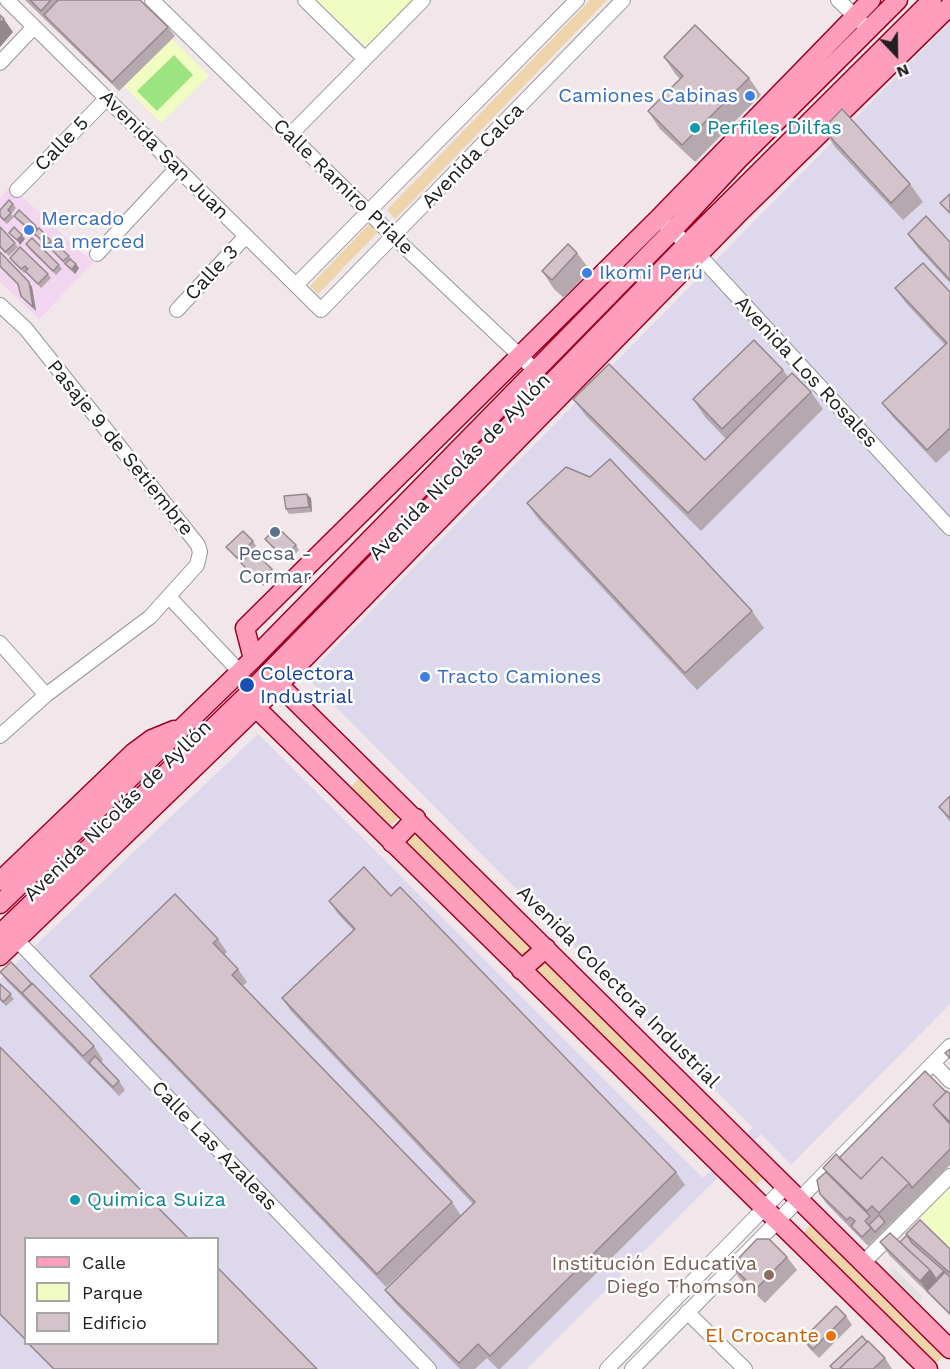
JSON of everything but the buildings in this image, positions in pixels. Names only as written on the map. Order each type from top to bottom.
[{"type":"main road","name":"Avenida Nicolás de Ayllón","points":[[0,904],[235,677],[536,371],[775,101],[871,0]]},
{"type":"main road","name":"Avenida Nicolás de Ayllón","points":[[253,659],[245,627],[520,355],[737,161],[898,0]]},
{"type":"main road","name":"Avenida Nicolás de Ayllón","points":[[0,956],[6,931],[251,702],[693,250],[757,175],[932,0]]},
{"type":"main road","name":"Avenida Nicolás de Ayllón","points":[[273,679],[371,568],[693,250],[740,212],[950,6]]},
{"type":"main road","points":[[737,161],[775,101]]},
{"type":"main road","points":[[740,212],[757,175]]},
{"type":"main road","points":[[358,552],[371,568]]},
{"type":"main road","name":"Avenida Colectora Industrial","points":[[253,659],[950,1349]]},
{"type":"main road","points":[[235,677],[251,702],[392,843],[928,1369]]},
{"type":"main road","points":[[0,881],[133,753],[152,739],[184,725]]},
{"type":"main road","points":[[392,843],[416,818]]},
{"type":"main road","points":[[521,970],[546,948]]},
{"type":"street","name":"Avenida San Juan","points":[[7,0],[321,310]]},
{"type":"street","name":"Calle Ramiro Priale","points":[[153,0],[394,237],[536,371]]},
{"type":"street","points":[[305,0],[365,59]]},
{"type":"street","points":[[290,135],[423,0]]},
{"type":"street","name":"Avenida Calca","points":[[296,285],[577,0]]},
{"type":"street","name":"Avenida Calca","points":[[321,310],[623,0]]},
{"type":"street","points":[[838,0],[869,29]]},
{"type":"street","points":[[0,63],[34,27]]},
{"type":"street","name":"Calle 5","points":[[17,190],[107,98]]},
{"type":"street","points":[[97,254],[177,168]]},
{"type":"street","name":"Avenida Los Rosales","points":[[666,225],[693,250],[950,528]]},
{"type":"street","name":"Calle 3","points":[[177,310],[246,236]]},
{"type":"street","name":"Pasaje 9 de Setiembre","points":[[0,305],[26,329],[198,545],[200,560],[170,598],[150,617],[46,695],[0,736]]},
{"type":"street","points":[[170,598],[235,677]]},
{"type":"street","points":[[0,642],[46,695]]},
{"type":"street","name":"Calle Las Azaleas","points":[[6,931],[429,1369]]},
{"type":"street","points":[[607,1369],[950,1046]]},
{"type":"street","points":[[933,1063],[950,1082]]},
{"type":"street","points":[[863,1263],[950,1176]]},
{"type":"street","points":[[632,1369],[687,1312],[770,1215]]},
{"type":"street","points":[[687,1312],[745,1369]]},
{"type":"shaded area","points":[[590,0],[607,0],[395,219],[387,210]]},
{"type":"shaded area","points":[[950,22],[950,1004],[791,1165],[761,1134],[527,1369],[0,1369],[0,979],[258,734],[703,1178],[753,1128],[306,677]]},
{"type":"shaded area","name":"Mercado La merced","points":[[11,186],[93,263],[39,319],[0,282],[0,198]]},
{"type":"shaded area","points":[[370,223],[379,231],[318,294],[310,286]]},
{"type":"shaded area","points":[[362,775],[400,816],[391,825],[351,787]]},
{"type":"shaded area","points":[[413,826],[532,946],[525,954],[520,954],[403,840]]},
{"type":"shaded area","points":[[541,954],[766,1175],[754,1187],[533,968]]},
{"type":"shaded area","points":[[813,1222],[947,1353],[934,1365],[802,1234]]},
{"type":"shaded area","points":[[892,1266],[922,1296],[919,1308],[889,1277]]},
{"type":"green space","points":[[315,0],[418,0],[369,49]]},
{"type":"green space","points":[[172,39],[209,76],[161,123],[124,86]]},
{"type":"green space","points":[[174,55],[193,75],[157,111],[137,91]]},
{"type":"green space","points":[[950,1188],[950,1248],[920,1217]]},
{"type":"place","name":"Camiones Cabinas","points":[[750,96]]},
{"type":"place","name":"Perfiles Dilfas","points":[[695,128]]},
{"type":"place","name":"Mercado La merced","points":[[29,230]]},
{"type":"place","name":"Ikomi Perú","points":[[587,273]]},
{"type":"place","name":"Pecsa - Cormar","points":[[275,532]]},
{"type":"place","name":"Tracto Camiones","points":[[425,677]]},
{"type":"place","name":"Colectora Industrial","points":[[247,685]]},
{"type":"place","name":"Quimica Suiza","points":[[75,1200]]},
{"type":"place","name":"Institución Educativa Diego Thomson","points":[[769,1275]]},
{"type":"place","name":"El Crocante","points":[[831,1336]]}]
